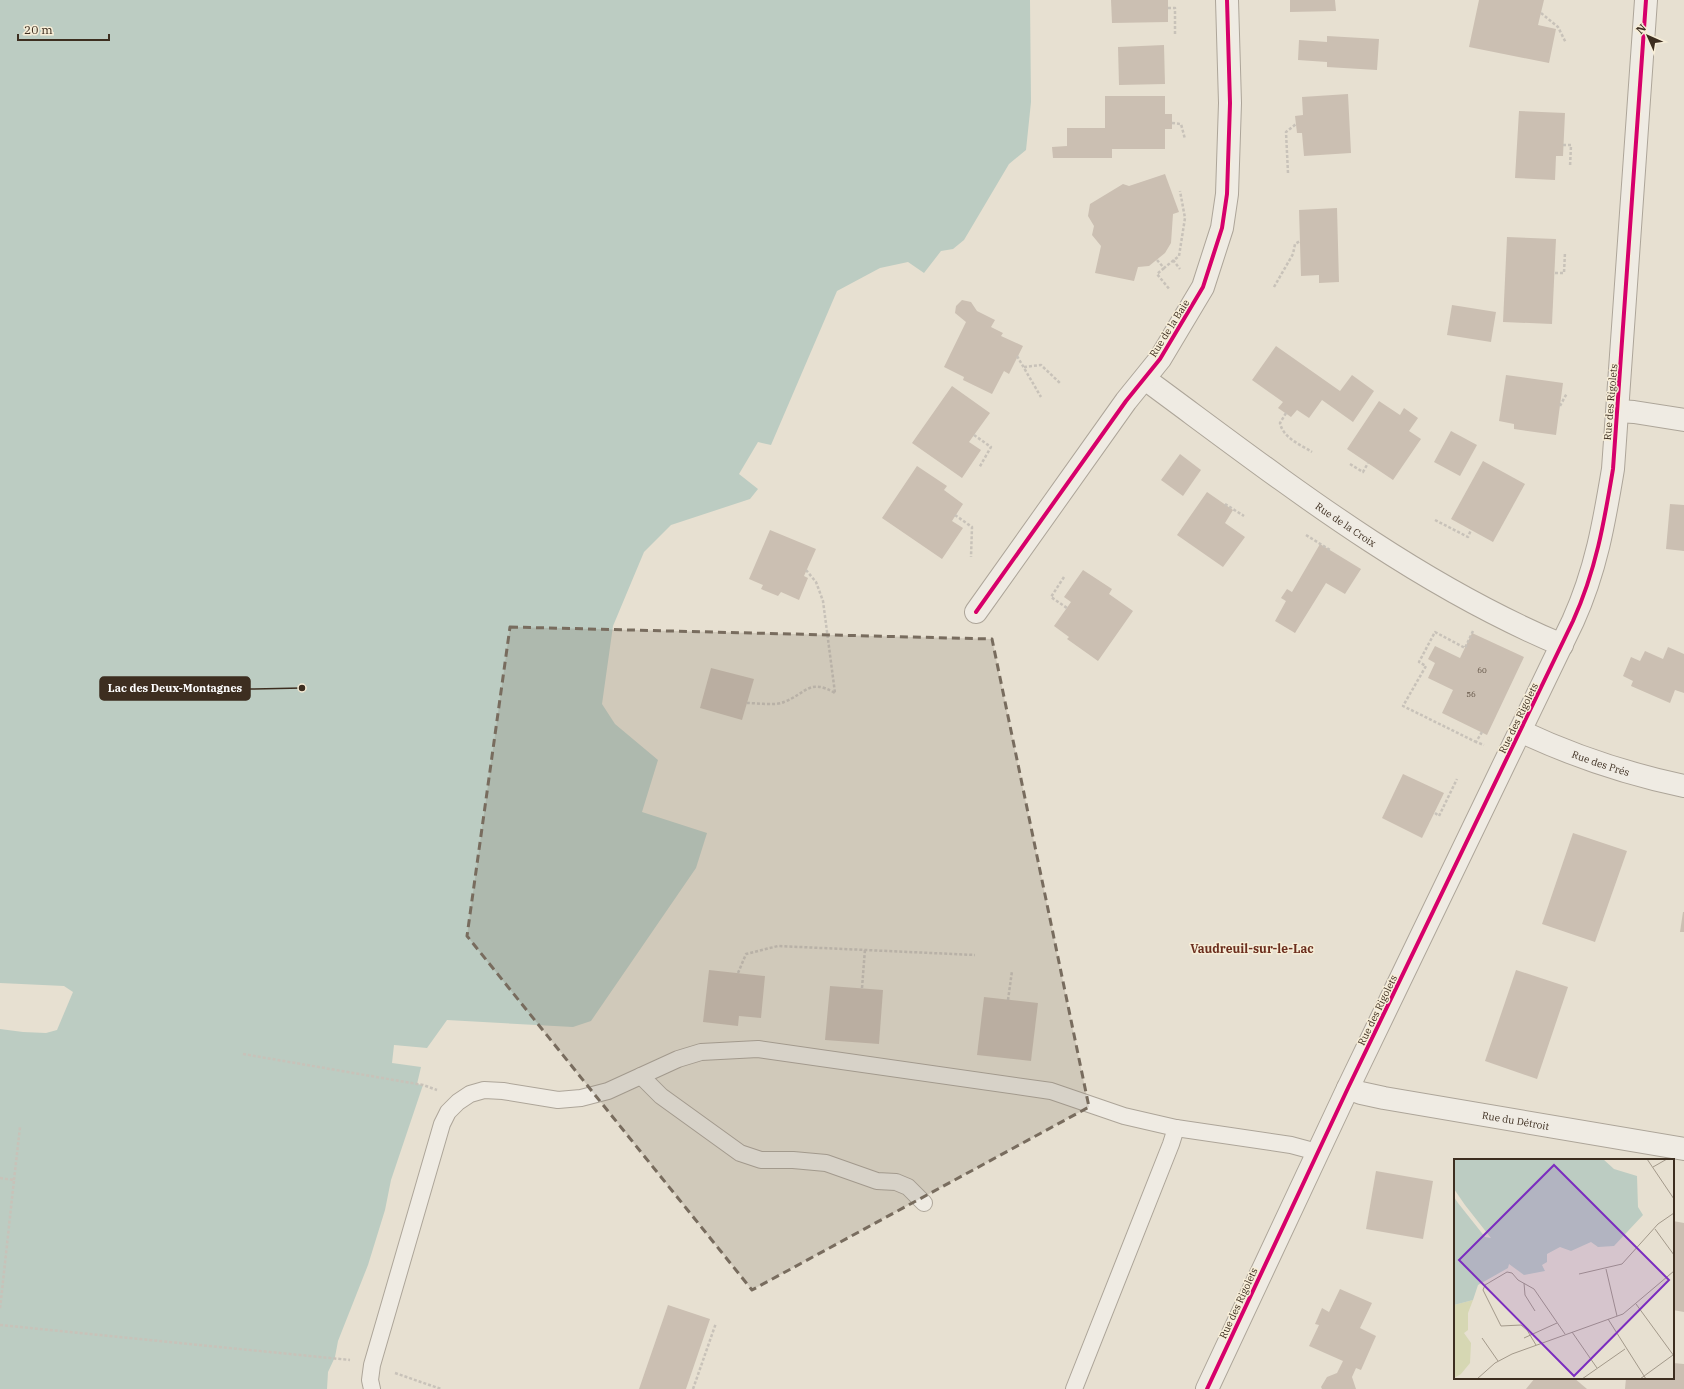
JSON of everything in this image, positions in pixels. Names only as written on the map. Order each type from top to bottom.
[{"type":"street","name":"Rue de la Baie","points":[[976,612],[1126,402],[1145,379],[1174,338],[1203,287],[1222,228],[1227,194],[1229,124],[1227,0]]},
{"type":"street","name":"Rue des Rigolets","points":[[1207,1389],[1348,1088],[1562,645],[1590,582],[1605,518],[1613,469],[1646,0]]},
{"type":"street","name":"Rue de la Croix","points":[[1145,379],[1319,505],[1426,575],[1503,618],[1562,645]]},
{"type":"street","points":[[1618,411],[1684,420]]},
{"type":"street","name":"Rue des Prés","points":[[1520,731],[1544,743],[1613,768],[1684,786]]},
{"type":"street","name":"Rue du Détroit","points":[[1348,1088],[1384,1098],[1684,1149]]},
{"type":"lane","points":[[372,1389],[370,1380],[372,1365],[442,1124],[448,1112],[458,1102],[470,1094],[484,1090],[503,1091],[558,1100],[581,1098],[608,1091],[678,1059],[701,1052],[758,1049],[1051,1091],[1124,1116],[1176,1128],[1291,1145],[1318,1152]]},
{"type":"lane","points":[[640,1076],[661,1096],[740,1153],[761,1160],[793,1160],[826,1164],[877,1181],[896,1182],[908,1187],[924,1203]]},
{"type":"lane","points":[[1074,1389],[1176,1128]]},
{"type":"path","points":[[1168,8],[1175,8],[1175,36]]},
{"type":"path","points":[[1541,13],[1558,27],[1566,43]]},
{"type":"path","points":[[1172,123],[1181,124],[1185,139]]},
{"type":"path","points":[[1288,173],[1286,132],[1296,124]]},
{"type":"path","points":[[1563,145],[1571,145],[1570,167]]},
{"type":"path","points":[[1175,288],[1171,291],[1157,274],[1179,256],[1185,218],[1180,191]]},
{"type":"path","points":[[1274,287],[1289,264],[1295,244],[1300,241]]},
{"type":"path","points":[[1555,273],[1564,273],[1565,252]]},
{"type":"path","points":[[1157,260],[1164,268]]},
{"type":"path","points":[[1173,260],[1182,272]]},
{"type":"path","points":[[1018,356],[1041,397]]},
{"type":"path","points":[[1024,367],[1041,365],[1061,384]]},
{"type":"path","points":[[1560,406],[1567,393]]},
{"type":"path","points":[[1286,413],[1280,424],[1281,430],[1288,437],[1312,452]]},
{"type":"path","points":[[974,435],[991,447],[979,468]]},
{"type":"path","points":[[1350,464],[1363,472],[1368,463]]},
{"type":"path","points":[[1225,504],[1244,516]]},
{"type":"path","points":[[955,515],[972,527],[971,557]]},
{"type":"path","points":[[1435,520],[1468,537],[1471,530]]},
{"type":"path","points":[[1306,535],[1330,550]]},
{"type":"path","points":[[747,703],[783,703],[810,687],[822,686],[835,693],[823,601],[816,582],[806,570]]},
{"type":"path","points":[[1064,577],[1051,597],[1067,608]]},
{"type":"path","points":[[1465,648],[1435,632],[1419,662],[1426,666],[1403,706],[1476,742]]},
{"type":"path","points":[[1434,813],[1439,816],[1457,779]]},
{"type":"path","points":[[738,973],[746,954],[778,946],[975,955]]},
{"type":"path","points":[[862,988],[865,949]]},
{"type":"path","points":[[1008,1000],[1012,971]]},
{"type":"path","points":[[243,1054],[422,1086]]},
{"type":"path","points":[[0,1309],[20,1127]]},
{"type":"path","points":[[0,1178],[14,1180]]},
{"type":"path","points":[[693,1389],[716,1323]]},
{"type":"path","points":[[0,1325],[352,1360]]},
{"type":"path","points":[[393,1372],[441,1389]]},
{"type":"highlighted area","points":[[510,627],[992,639],[1089,1107],[752,1290],[467,936]]},
{"type":"shaded area","points":[[0,0],[1030,0],[1031,102],[1026,150],[1009,164],[964,240],[953,249],[941,251],[924,273],[908,262],[880,268],[837,291],[771,445],[758,442],[739,474],[758,489],[750,499],[671,525],[644,552],[613,626],[602,704],[615,724],[658,760],[642,812],[707,833],[696,868],[591,1021],[573,1027],[447,1020],[427,1048],[394,1045],[392,1063],[421,1067],[417,1084],[423,1085],[391,1180],[385,1210],[368,1265],[338,1341],[335,1357],[328,1372],[327,1389],[0,1389]]},
{"type":"pier","points":[[0,983],[64,986],[73,992],[57,1030],[46,1033],[0,1029]]},
{"type":"building","points":[[1111,0],[1168,0],[1168,22],[1112,23]]},
{"type":"building","points":[[1290,0],[1335,0],[1336,11],[1290,12]]},
{"type":"building","points":[[1479,0],[1544,0],[1538,25],[1556,29],[1549,63],[1469,47]]},
{"type":"building","points":[[1327,36],[1379,39],[1377,70],[1327,67],[1327,62],[1298,60],[1299,40],[1327,42]]},
{"type":"building","points":[[1164,45],[1165,84],[1119,85],[1118,47]]},
{"type":"building","points":[[1348,94],[1351,153],[1304,156],[1302,133],[1297,133],[1295,116],[1303,115],[1302,97]]},
{"type":"building","points":[[1105,96],[1165,96],[1165,114],[1172,114],[1172,129],[1165,129],[1165,149],[1112,149],[1112,158],[1053,158],[1052,147],[1067,146],[1067,128],[1105,128]]},
{"type":"building","points":[[1519,111],[1565,113],[1563,156],[1556,156],[1555,180],[1515,178]]},
{"type":"building","points":[[1165,174],[1179,212],[1173,214],[1171,243],[1165,253],[1149,266],[1138,267],[1134,281],[1095,273],[1101,246],[1092,235],[1094,226],[1088,216],[1090,204],[1123,184],[1129,186]]},
{"type":"building","points":[[1337,208],[1339,282],[1319,283],[1319,275],[1301,276],[1299,210]]},
{"type":"building","points":[[1507,237],[1556,239],[1552,324],[1503,322]]},
{"type":"building","points":[[962,300],[971,302],[977,311],[995,320],[991,327],[1003,333],[1001,336],[1023,346],[1009,374],[1004,371],[992,394],[963,380],[964,377],[944,367],[966,322],[955,313],[956,306]]},
{"type":"building","points":[[1452,305],[1496,312],[1491,342],[1447,335]]},
{"type":"building","points":[[1276,346],[1340,391],[1352,375],[1374,391],[1353,422],[1322,400],[1309,418],[1297,410],[1291,417],[1278,408],[1283,402],[1252,380]]},
{"type":"building","points":[[1506,375],[1563,383],[1556,435],[1514,429],[1514,424],[1499,421]]},
{"type":"building","points":[[952,386],[990,413],[969,442],[981,450],[962,478],[912,443]]},
{"type":"building","points":[[1379,401],[1400,415],[1404,408],[1418,418],[1409,431],[1421,439],[1393,480],[1347,449]]},
{"type":"building","points":[[1451,431],[1477,445],[1460,476],[1434,462]]},
{"type":"building","points":[[1180,454],[1201,470],[1183,496],[1161,480]]},
{"type":"building","points":[[1483,461],[1525,484],[1493,542],[1451,519]]},
{"type":"building","points":[[917,466],[947,486],[944,490],[963,504],[952,521],[963,528],[942,559],[882,518]]},
{"type":"building","points":[[1207,492],[1233,510],[1225,523],[1245,537],[1223,567],[1177,535]]},
{"type":"building","points":[[1670,504],[1684,505],[1684,551],[1666,549]]},
{"type":"building","points":[[770,530],[816,549],[804,576],[808,578],[799,600],[781,592],[778,596],[761,589],[763,585],[749,579]]},
{"type":"building","points":[[1320,544],[1361,569],[1345,594],[1326,583],[1295,633],[1275,621],[1286,601],[1281,598],[1287,589],[1292,592]]},
{"type":"building","points":[[1083,570],[1112,589],[1109,594],[1133,611],[1098,661],[1067,639],[1069,637],[1054,626],[1071,602],[1064,597]]},
{"type":"building","points":[[1472,633],[1524,657],[1487,735],[1442,713],[1453,690],[1428,678],[1435,663],[1428,659],[1435,646],[1460,658]]},
{"type":"building","points":[[1668,647],[1684,654],[1684,693],[1675,690],[1670,703],[1631,686],[1633,681],[1623,676],[1631,657],[1640,661],[1645,651],[1663,659]]},
{"type":"building","points":[[711,668],[754,679],[742,720],[700,708]]},
{"type":"building","points":[[1403,774],[1444,793],[1422,838],[1382,818]]},
{"type":"building","points":[[1573,833],[1627,851],[1595,942],[1542,924]]},
{"type":"building","points":[[1683,912],[1684,932],[1680,932]]},
{"type":"building","points":[[709,970],[765,976],[761,1018],[739,1016],[738,1026],[703,1022]]},
{"type":"building","points":[[1516,970],[1568,987],[1537,1079],[1485,1061]]},
{"type":"building","points":[[830,986],[883,990],[879,1044],[825,1040]]},
{"type":"building","points":[[984,997],[1038,1003],[1031,1061],[977,1055]]},
{"type":"building","points":[[1376,1171],[1433,1181],[1423,1239],[1366,1229]]},
{"type":"building","points":[[1674,1221],[1684,1223],[1684,1312],[1674,1310]]},
{"type":"building","points":[[1340,1289],[1372,1303],[1360,1328],[1376,1336],[1361,1370],[1356,1368],[1352,1377],[1356,1389],[1322,1389],[1321,1387],[1327,1377],[1337,1373],[1343,1361],[1309,1346],[1319,1325],[1315,1324],[1322,1308],[1329,1312]]},
{"type":"building","points":[[668,1305],[710,1319],[686,1389],[639,1389]]},
{"type":"building","points":[[1674,1363],[1684,1364],[1684,1389],[1625,1389],[1626,1379],[1674,1379]]},
{"type":"building","points":[[1534,1379],[1575,1379],[1587,1389],[1526,1389]]},
{"type":"cycle path","points":[[976,612],[1126,401],[1160,359],[1203,287],[1222,228],[1227,194],[1230,103],[1227,0]]},
{"type":"cycle path","points":[[1207,1389],[1348,1088],[1573,621],[1588,583],[1598,546],[1613,469],[1646,0]]},
{"type":"place","name":"Lac des Deux-Montagnes","points":[[302,688]]},
{"type":"district","name":"Vaudreuil-sur-le-Lac","points":[[1252,949]]}]
